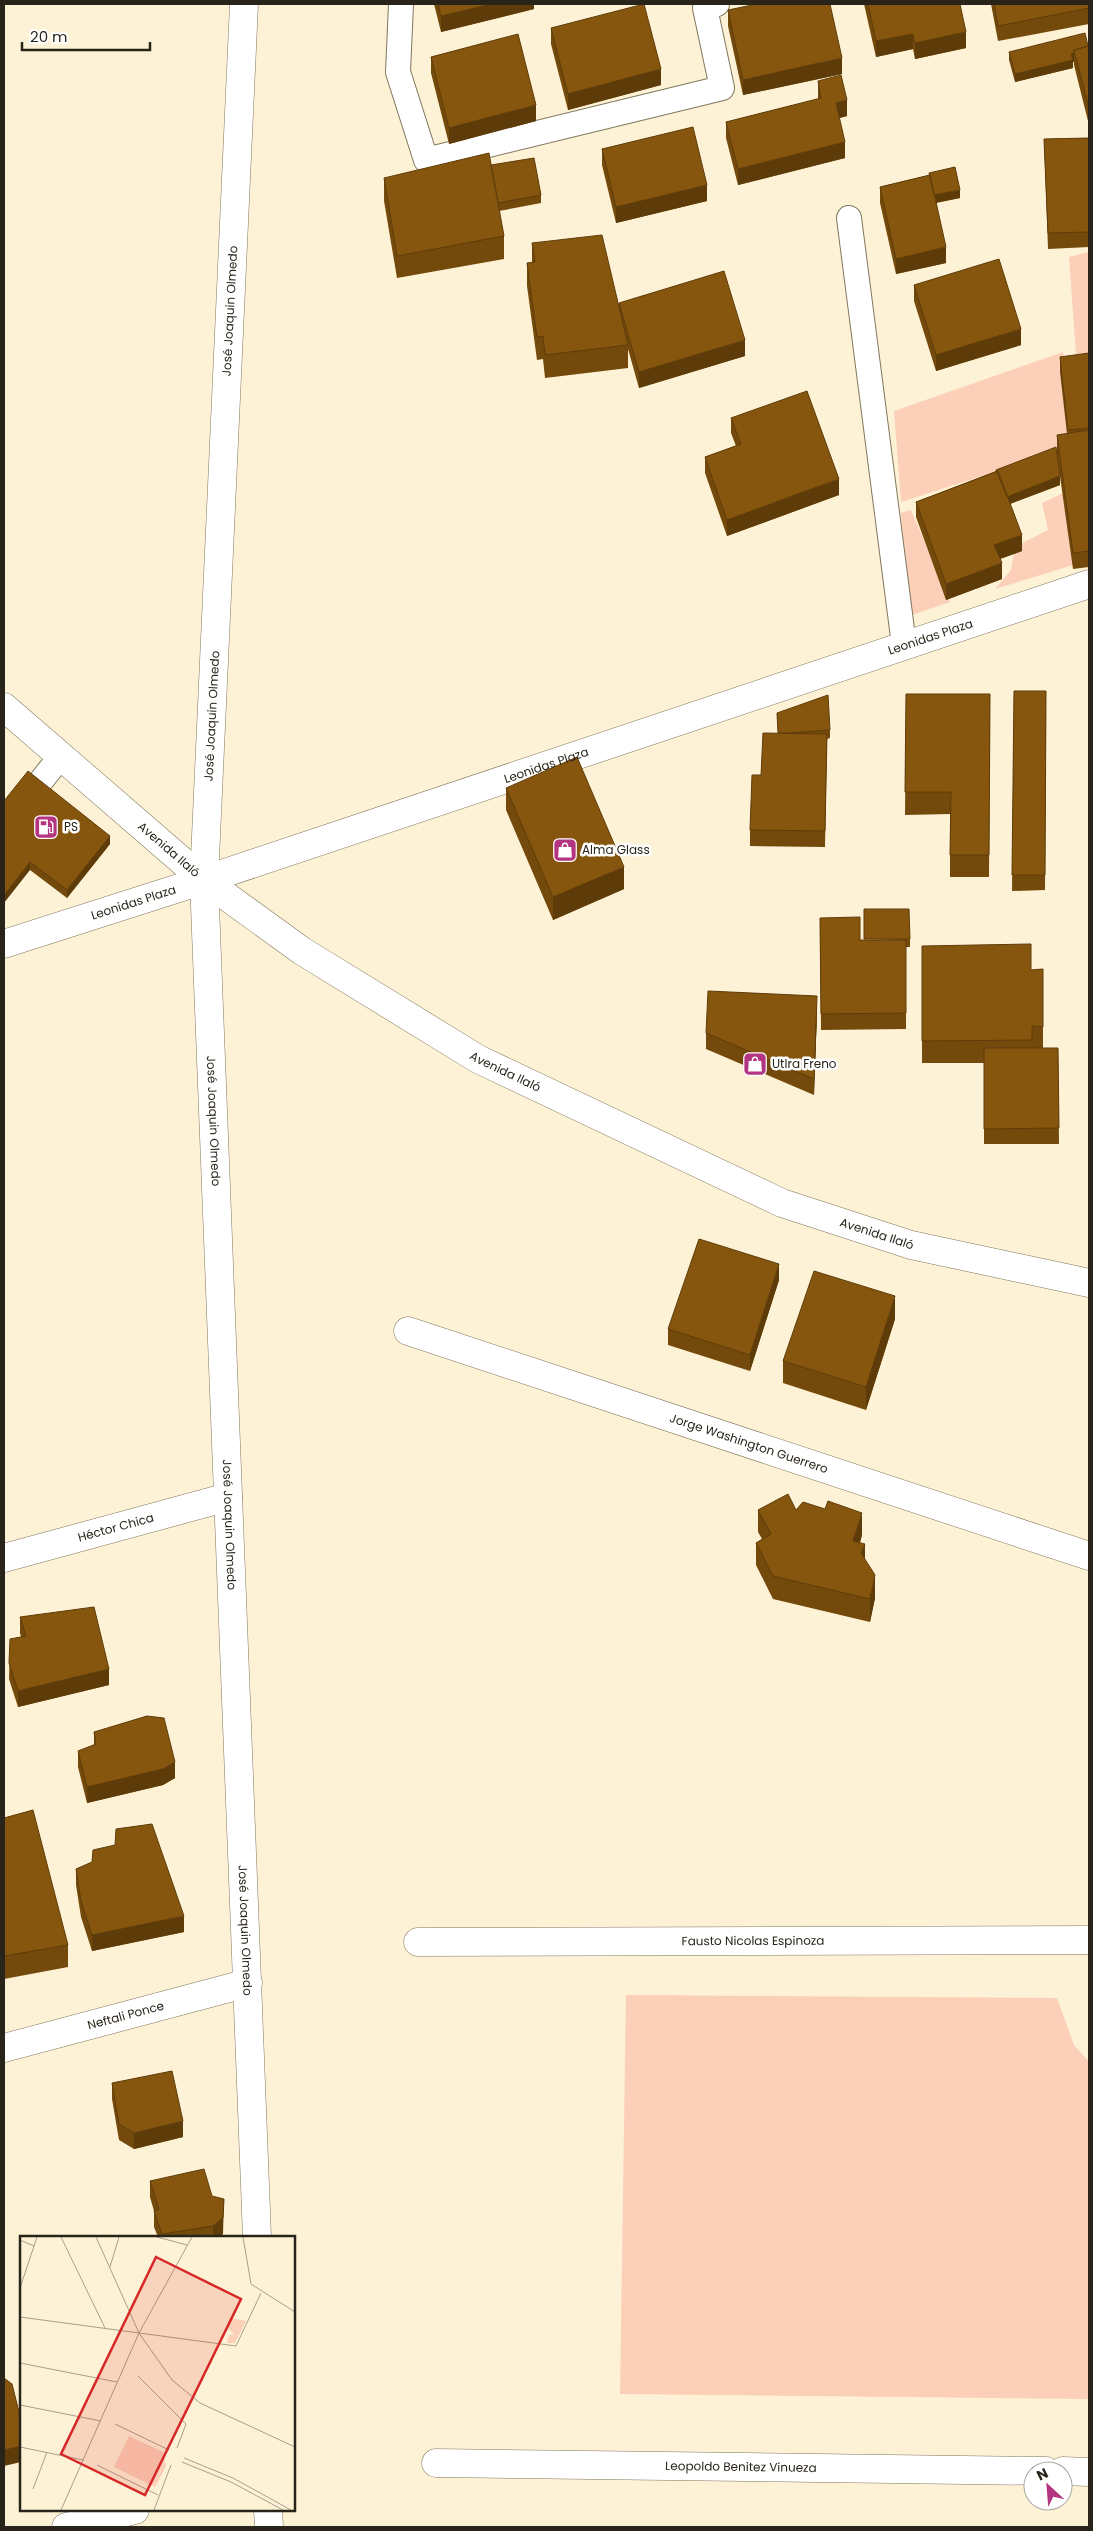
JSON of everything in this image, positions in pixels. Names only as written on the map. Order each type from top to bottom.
[{"type":"street","name":"José Joaquin Olmedo","points":[[244,4],[204,880],[257,2236]]},
{"type":"street","name":"Leonidas Plaza","points":[[4,944],[204,880],[1089,584]]},
{"type":"street","name":"Avenida Ilaló","points":[[4,707],[204,880],[302,951],[478,1059],[782,1203],[912,1245],[1089,1283]]},
{"type":"street","name":"Jorge Washington Guerrero","points":[[408,1331],[1089,1556]]},
{"type":"street","name":"Héctor Chica","points":[[4,1558],[228,1497]]},
{"type":"street","name":"Fausto Nicolas Espinoza","points":[[418,1942],[1089,1940]]},
{"type":"street","name":"Neftali Ponce","points":[[4,2048],[248,1983]]},
{"type":"street","name":"Leopoldo Benitez Vinueza","points":[[436,2463],[1023,2471]]},
{"type":"street","points":[[1073,2471],[1089,2472]]},
{"type":"street","points":[[66,2527],[131,2511]]},
{"type":"street","points":[[268,2511],[268,2527]]},
{"type":"lane","points":[[401,4],[398,72],[426,160],[722,88],[705,8],[717,4]]},
{"type":"lane","points":[[849,218],[904,645]]},
{"type":"lane","points":[[37,786],[61,756]]},
{"type":"shaded area","points":[[1089,252],[1089,355],[1076,354],[1069,257]]},
{"type":"shaded area","points":[[1063,352],[1071,448],[901,502],[894,411]]},
{"type":"shaded area","points":[[1078,486],[1083,562],[995,589],[1011,570],[1015,547],[1048,530],[1042,503]]},
{"type":"shaded area","points":[[911,510],[950,602],[909,616],[901,513]]},
{"type":"shaded area","points":[[626,1995],[1057,1998],[1074,2045],[1089,2062],[1089,2399],[620,2394]]},
{"type":"building","points":[[438,4],[492,4],[441,16]]},
{"type":"building","points":[[644,4],[661,69],[568,94],[551,28]]},
{"type":"building","points":[[757,4],[830,4],[842,58],[743,80],[728,10]]},
{"type":"building","points":[[868,4],[960,4],[966,32],[915,43],[913,34],[876,41]]},
{"type":"building","points":[[994,4],[1089,4],[1089,8],[998,26]]},
{"type":"building","points":[[1085,33],[1088,46],[1074,50],[1074,53],[1071,54],[1073,60],[1015,74],[1009,52]]},
{"type":"building","points":[[518,34],[536,105],[449,128],[431,57]]},
{"type":"building","points":[[1089,46],[1089,109],[1074,50]]},
{"type":"building","points":[[841,75],[847,100],[836,103],[845,142],[738,169],[726,122],[821,98],[818,81]]},
{"type":"building","points":[[693,127],[707,185],[616,207],[602,149]]},
{"type":"building","points":[[1089,138],[1089,232],[1048,233],[1044,139]]},
{"type":"building","points":[[489,153],[504,236],[397,256],[384,178]]},
{"type":"building","points":[[534,158],[541,195],[498,203],[491,165]]},
{"type":"building","points":[[955,167],[960,190],[934,195],[929,173]]},
{"type":"building","points":[[930,175],[946,247],[896,259],[880,187]]},
{"type":"building","points":[[602,235],[628,345],[545,355],[543,336],[537,337],[527,263],[535,262],[532,243]]},
{"type":"building","points":[[999,259],[1021,329],[936,355],[914,285]]},
{"type":"building","points":[[724,271],[745,340],[639,372],[619,303]]},
{"type":"building","points":[[1089,353],[1089,428],[1068,430],[1060,357]]},
{"type":"building","points":[[807,391],[839,479],[727,520],[705,457],[741,444],[731,418]]},
{"type":"building","points":[[1089,430],[1089,551],[1073,553],[1057,435]]},
{"type":"building","points":[[1056,447],[1060,476],[1007,497],[996,470]]},
{"type":"building","points":[[998,471],[1022,535],[994,545],[1002,563],[946,584],[916,502]]},
{"type":"building","points":[[1014,691],[1046,691],[1045,875],[1012,875]]},
{"type":"building","points":[[906,694],[990,694],[989,855],[950,855],[951,792],[905,792]]},
{"type":"building","points":[[828,695],[830,730],[778,733],[777,713]]},
{"type":"building","points":[[763,733],[827,734],[825,831],[750,830],[752,775],[761,775]]},
{"type":"building","name":"Alma Glass","points":[[577,757],[624,867],[553,897],[506,788]]},
{"type":"building","name":"PS","points":[[28,771],[110,836],[67,890],[30,862],[4,895],[4,801]]},
{"type":"building","points":[[864,909],[909,909],[910,939],[864,939]]},
{"type":"building","points":[[860,917],[860,940],[906,940],[906,1013],[821,1014],[820,918]]},
{"type":"building","points":[[1031,944],[1031,970],[1043,969],[1043,1027],[1032,1026],[1032,1040],[922,1041],[922,946]]},
{"type":"building","points":[[708,991],[817,996],[814,1079],[706,1033]]},
{"type":"building","points":[[984,1048],[1058,1048],[1059,1128],[984,1129]]},
{"type":"building","points":[[699,1239],[779,1264],[750,1355],[668,1329]]},
{"type":"building","points":[[814,1271],[895,1296],[866,1387],[783,1361]]},
{"type":"building","points":[[788,1494],[796,1510],[803,1502],[825,1509],[828,1501],[862,1513],[853,1541],[865,1544],[861,1553],[875,1575],[870,1599],[773,1576],[756,1543],[771,1534],[758,1510]]},
{"type":"building","points":[[94,1607],[109,1669],[18,1691],[9,1663],[10,1639],[26,1636],[20,1617]]},
{"type":"building","points":[[147,1716],[164,1718],[175,1762],[163,1769],[87,1787],[78,1751],[96,1744],[94,1732]]},
{"type":"building","points":[[33,1810],[68,1945],[4,1956],[4,1818]]},
{"type":"building","points":[[152,1824],[184,1916],[92,1935],[81,1901],[76,1869],[92,1862],[93,1850],[115,1845],[116,1829]]},
{"type":"building","points":[[172,2071],[183,2121],[134,2133],[119,2124],[112,2083]]},
{"type":"building","points":[[204,2169],[212,2196],[224,2199],[223,2218],[213,2226],[162,2234],[154,2211],[159,2209],[150,2181]]},
{"type":"building","points":[[4,2378],[12,2384],[20,2416],[20,2446],[4,2450]]},
{"type":"place","name":"PS","points":[[46,827]]},
{"type":"place","name":"Alma Glass","points":[[565,850]]},
{"type":"place","name":"Utlra Freno","points":[[755,1064]]}]
